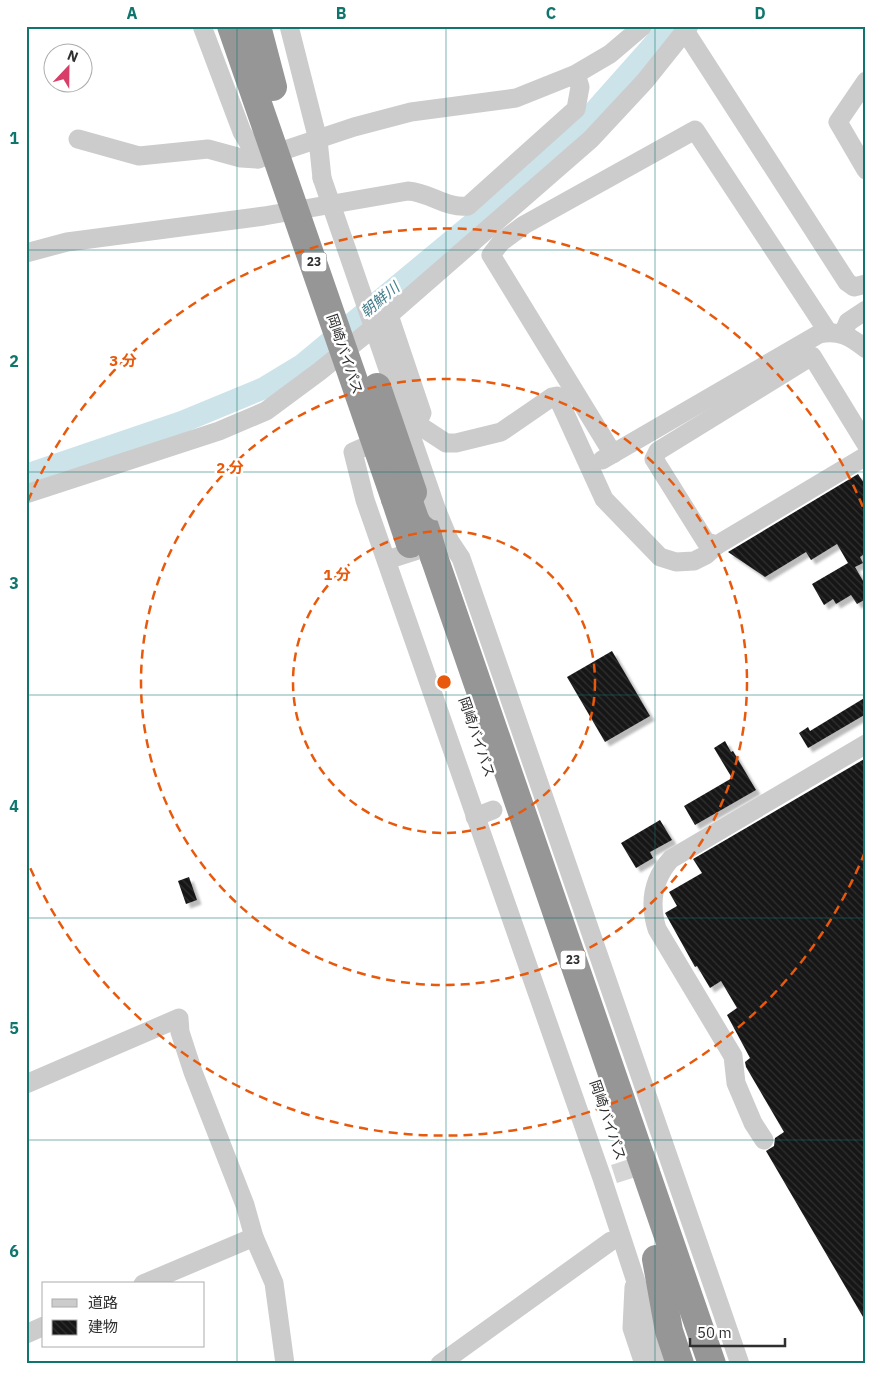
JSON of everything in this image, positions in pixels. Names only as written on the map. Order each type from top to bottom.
[{"type":"highway","name":"岡崎バイパス","points":[[231,26],[404,496],[429,542],[712,1364]]},
{"type":"highway","name":"岡崎バイパス","points":[[252,26],[404,496]]},
{"type":"highway","name":"23","points":[[257,26],[273,87]]},
{"type":"highway","name":"岡崎バイパス","points":[[429,542],[656,1259],[692,1364]]},
{"type":"highway","name":"23","points":[[656,1259],[670,1331],[680,1364]]},
{"type":"highway","name":"23","points":[[696,1318],[719,1364]]},
{"type":"street","points":[[202,26],[242,132],[258,159]]},
{"type":"street","points":[[289,26],[318,140],[322,178],[429,542],[461,558],[536,795],[663,1157],[740,1364]]},
{"type":"street","points":[[78,139],[139,156],[208,149],[241,158],[258,159],[411,112],[516,98],[576,74],[610,54],[643,26]]},
{"type":"street","points":[[26,494],[219,431],[266,411],[320,371],[389,315],[592,139],[645,81],[687,29],[847,282],[854,287],[866,284]]},
{"type":"street","points":[[26,253],[66,242],[264,216],[408,191],[417,191],[457,206],[468,206],[576,109],[580,87],[576,74]]},
{"type":"street","points":[[866,81],[838,122],[866,170]]},
{"type":"street","points":[[612,454],[491,255],[501,242],[524,225],[695,130],[836,333],[866,350]]},
{"type":"street","points":[[590,468],[811,338],[836,333],[866,310]]},
{"type":"street","points":[[389,315],[422,413],[417,424],[352,452],[365,500],[475,817],[608,1176],[635,1281],[664,1364]]},
{"type":"street","points":[[717,545],[706,542],[654,459],[658,451],[812,356],[858,414],[866,444]]},
{"type":"street","points":[[417,424],[446,443],[456,444],[501,432],[556,396],[604,499],[660,557],[676,562],[694,561],[706,555],[717,545],[866,456]]},
{"type":"street","points":[[387,560],[429,542]]},
{"type":"street","points":[[764,1140],[753,1123],[736,1083],[733,1056],[656,929],[653,916],[654,889],[663,868],[671,860],[866,744]]},
{"type":"street","points":[[475,817],[493,810]]},
{"type":"street","points":[[26,1084],[179,1018],[180,1032],[188,1056],[245,1205],[254,1237],[274,1284],[284,1364]]},
{"type":"street","points":[[148,1282],[254,1237]]},
{"type":"street","points":[[440,1364],[611,1241]]},
{"type":"street","points":[[635,1281],[631,1319],[644,1364]]},
{"type":"street","points":[[26,1334],[42,1327]]},
{"type":"building","points":[[858,474],[866,486],[866,553],[860,557],[863,563],[855,567],[866,586],[866,599],[857,604],[851,595],[836,604],[833,599],[824,605],[812,584],[848,563],[837,544],[811,560],[806,552],[765,577],[728,552]]},
{"type":"building","points":[[612,651],[650,716],[605,742],[567,677]]},
{"type":"building","points":[[866,697],[866,714],[808,748],[799,733],[808,727],[810,731]]},
{"type":"building","points":[[725,741],[756,790],[695,825],[684,806],[732,778],[714,748]]},
{"type":"building","points":[[866,758],[866,1322],[766,1151],[774,1146],[775,1138],[784,1132],[746,1067],[745,1062],[750,1058],[727,1015],[737,1008],[721,981],[710,988],[697,966],[695,967],[665,913],[677,906],[669,892],[702,873],[693,859]]},
{"type":"building","points":[[660,820],[672,840],[650,852],[653,858],[636,868],[621,843]]},
{"type":"building","points":[[189,877],[197,900],[186,904],[178,881]]},
{"type":"waterway","name":"朝鮮川","points":[[26,475],[182,422],[264,388],[302,365],[472,224],[583,124],[670,26]]},
{"type":"tunnel","points":[[614,1174],[657,1160]]}]
